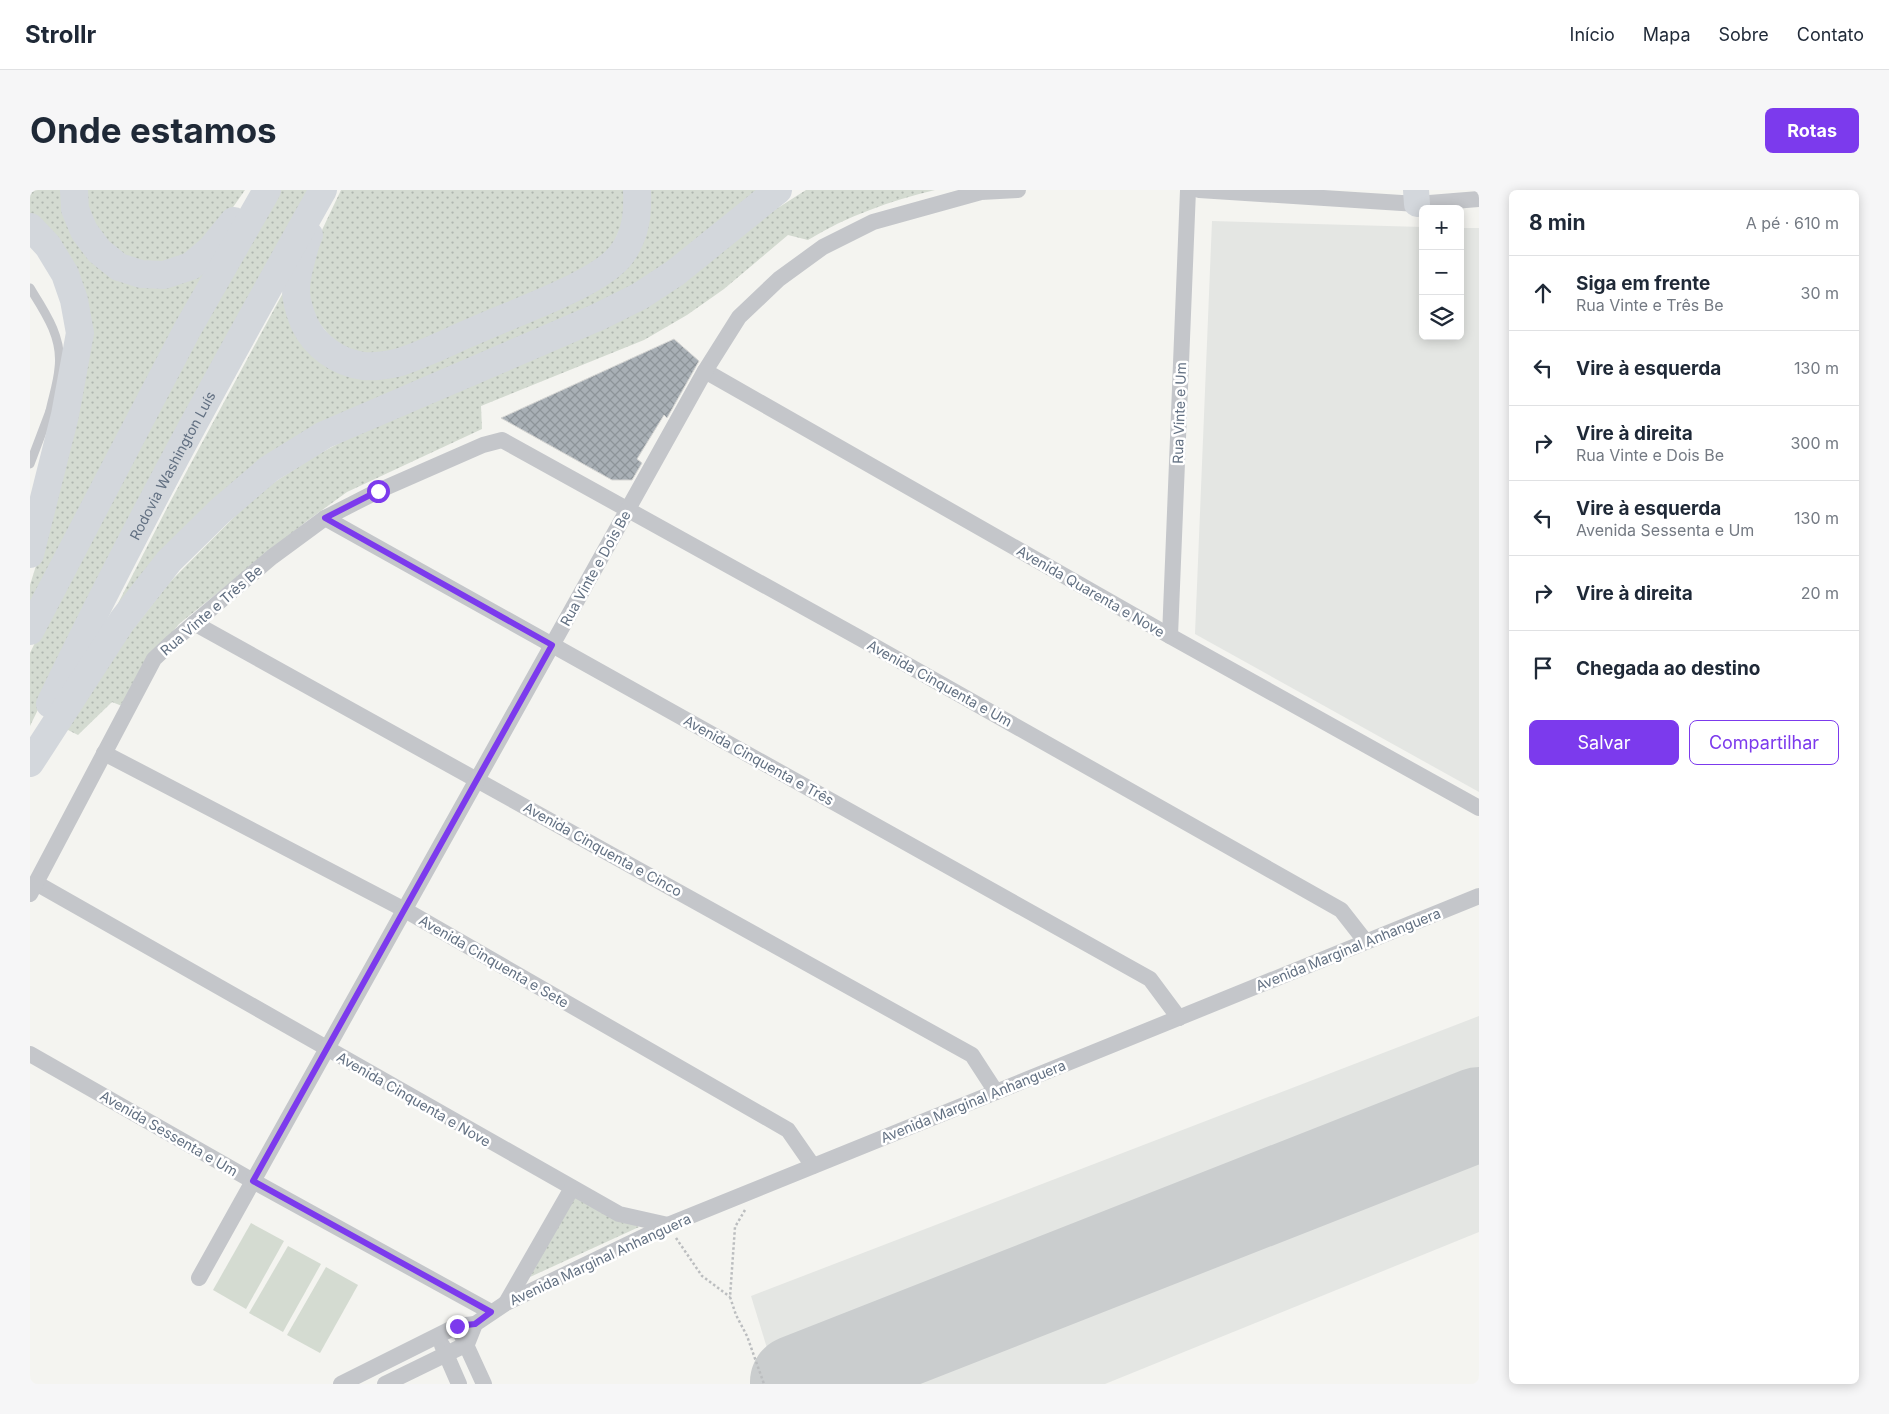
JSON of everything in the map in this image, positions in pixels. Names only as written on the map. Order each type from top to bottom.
[{"type":"highway","points":[[74,190],[75,209],[84,231],[99,251],[119,267],[141,274],[164,274],[191,266],[211,249],[258,190]]},
{"type":"highway","points":[[30,631],[187,330],[267,190]]},
{"type":"highway","name":"Rodovia Washington Luís","points":[[30,746],[94,613],[232,353],[324,190]]},
{"type":"highway","points":[[329,190],[305,243],[296,290],[300,314],[309,334],[324,349],[342,361],[364,366],[398,363],[574,287],[608,268],[621,255],[631,239],[638,215],[637,190]]},
{"type":"highway","points":[[30,763],[122,621],[169,561],[220,511],[269,469],[324,434],[598,317],[640,296],[675,273],[778,190]]},
{"type":"highway","points":[[30,227],[48,246],[66,274],[74,300],[80,333],[58,413],[30,554]]},
{"type":"street","name":"Rua Vinte e Dois Be","points":[[199,1278],[705,371],[739,317],[780,279],[823,247],[873,222],[981,192],[1018,190]]},
{"type":"street","name":"Rua Vinte e Um","points":[[1170,636],[1188,190]]},
{"type":"street","points":[[1199,190],[1479,199]]},
{"type":"street","name":"Avenida Quarenta e Nove","points":[[705,371],[1170,636],[1479,808]]},
{"type":"street","name":"Avenida Cinquenta e Um","points":[[502,440],[865,641],[1341,910],[1366,942]]},
{"type":"street","name":"Rua Vinte e Três Be","points":[[33,889],[154,659],[272,558],[325,518],[387,487],[483,445],[502,440]]},
{"type":"street","name":"Avenida Cinquenta e Três","points":[[325,518],[1150,979],[1179,1018]]},
{"type":"street","name":"Avenida Cinquenta e Cinco","points":[[194,623],[972,1055],[996,1092]]},
{"type":"street","name":"Avenida Cinquenta e Sete","points":[[104,753],[405,910],[788,1130],[813,1166]]},
{"type":"street","name":"Avenida Cinquenta e Nove","points":[[33,889],[327,1049],[619,1214],[668,1225]]},
{"type":"street","name":"Avenida Marginal Anhanguera","points":[[475,1324],[506,1303],[668,1225],[1479,896]]},
{"type":"street","name":"Avenida Sessenta e Um","points":[[30,1054],[253,1181],[491,1312]]},
{"type":"street","points":[[506,1303],[572,1188]]},
{"type":"street","points":[[341,1384],[457,1326],[475,1324],[467,1344],[385,1384]]},
{"type":"street","points":[[457,1326],[484,1384]]},
{"type":"street","points":[[438,1336],[459,1384]]},
{"type":"lane","points":[[30,288],[52,326],[59,353],[60,368],[58,413],[30,464]]},
{"type":"path","points":[[756,1189],[735,1226],[730,1297],[736,1315],[747,1336],[764,1384]]},
{"type":"path","points":[[668,1225],[702,1276],[730,1297]]},
{"type":"shaded area","points":[[30,190],[62,190],[89,257],[207,268],[30,612],[30,585],[39,556],[86,352],[30,216]]},
{"type":"shaded area","points":[[85,190],[245,190],[222,223],[185,255],[156,266],[121,255],[96,233],[84,200]]},
{"type":"shaded area","points":[[275,190],[315,190],[86,611],[30,726],[30,653],[58,595]]},
{"type":"shaded area","points":[[341,190],[626,190],[629,208],[607,258],[420,346],[374,355],[344,348],[329,335],[316,319],[310,301],[309,280],[312,261],[322,230]]},
{"type":"shaded area","points":[[647,190],[764,190],[707,236],[619,295],[358,409],[111,617],[169,504],[291,278],[291,300],[348,367],[604,283]]},
{"type":"shaded area","points":[[806,190],[935,190],[869,210],[808,240],[788,235],[724,289],[687,315],[644,340],[481,406],[482,429],[347,492],[307,521],[179,624],[154,655],[122,706],[112,702],[78,735],[66,729],[101,670],[169,583],[246,505],[267,487],[315,456],[762,218]]},
{"type":"shaded area","points":[[1212,221],[1419,227],[1419,340],[1464,340],[1464,228],[1479,228],[1479,792],[1195,634]]},
{"type":"shaded area","points":[[1479,1016],[1479,1232],[1105,1384],[778,1384],[751,1296]]},
{"type":"shaded area","points":[[573,1193],[639,1227],[530,1277]]},
{"type":"shaded area","points":[[251,1223],[284,1241],[246,1309],[213,1290]]},
{"type":"shaded area","points":[[288,1246],[321,1264],[283,1332],[249,1313]]},
{"type":"shaded area","points":[[326,1267],[358,1285],[320,1353],[287,1335]]},
{"type":"building","points":[[674,339],[699,361],[667,418],[664,415],[637,459],[642,463],[632,480],[612,480],[501,418]]},
{"type":"taxiway","points":[[1449,1126],[1479,1103]]},
{"type":"runway","points":[[797,1382],[1479,1114]]},
{"type":"route","points":[[378,491],[325,518],[552,645],[253,1181],[491,1312],[475,1324],[457,1326]]}]
